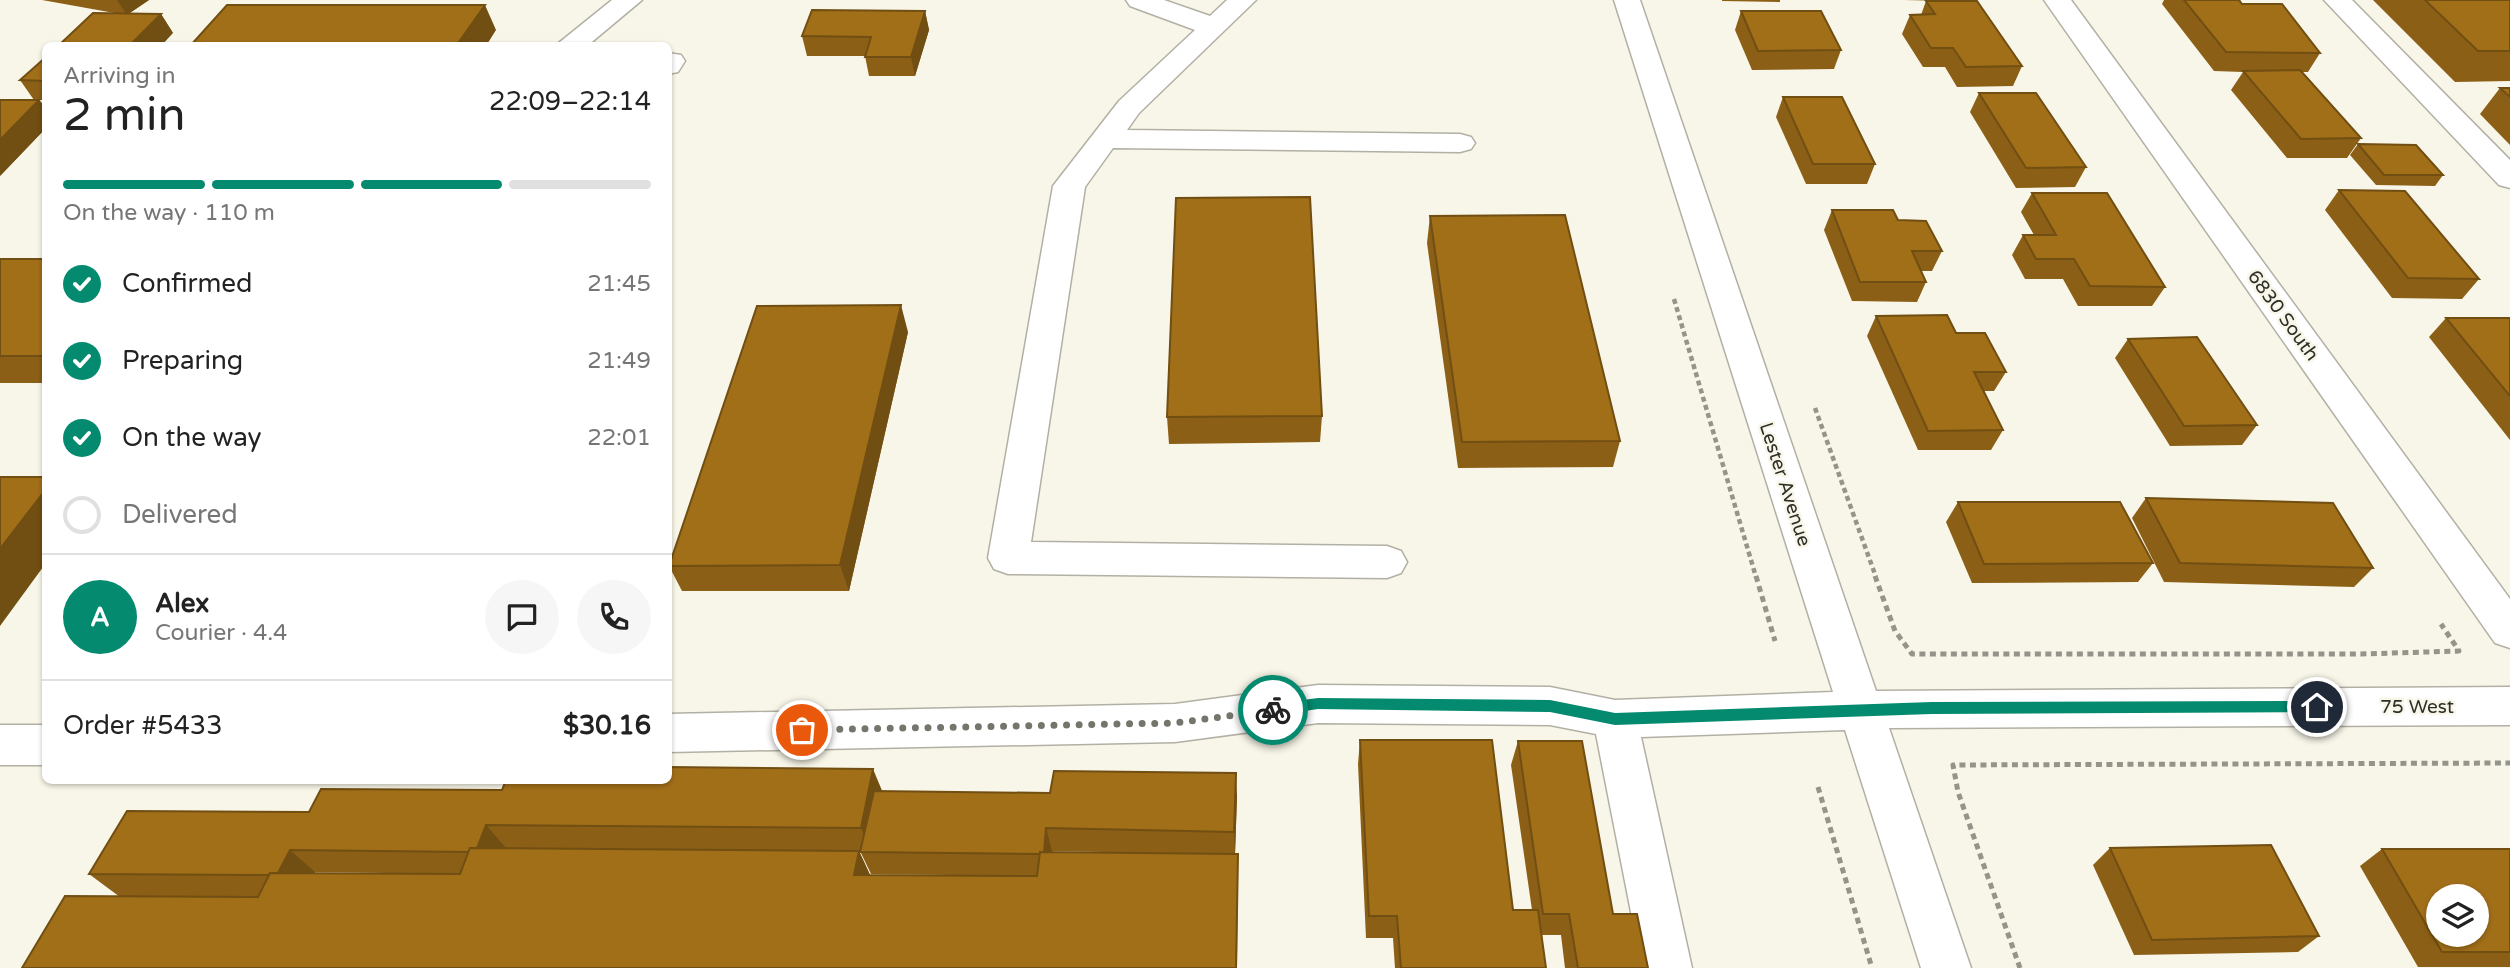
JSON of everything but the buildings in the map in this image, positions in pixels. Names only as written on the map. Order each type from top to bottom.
[{"type":"street","points":[[574,42],[629,0]]},
{"type":"street","points":[[1139,0],[1214,27]]},
{"type":"street","points":[[1243,0],[1129,107],[1102,139],[1069,186],[1008,558],[1387,562]]},
{"type":"street","name":"Lester Avenue","points":[[1626,0],[1947,968]]},
{"type":"street","name":"6830 South","points":[[2057,0],[2510,631]]},
{"type":"street","points":[[2337,0],[2510,177]]},
{"type":"street","points":[[1102,139],[1460,144]]},
{"type":"street","name":"75 West","points":[[672,733],[1175,723],[1318,704],[1550,706],[1615,719],[1946,708],[2510,706]]},
{"type":"street","points":[[1615,719],[1668,968]]},
{"type":"street","points":[[0,745],[42,745]]},
{"type":"path","points":[[1912,654],[2361,654],[2459,651],[2437,617]]},
{"type":"path","points":[[2020,968],[1958,792],[1953,765],[2510,763]]},
{"type":"path","points":[[1818,787],[1872,968]]},
{"type":"way so far","points":[[802,730],[1175,723],[1273,710]]},
{"type":"route","points":[[1273,710],[1318,704],[1550,706],[1615,719],[1932,708],[2317,707]]}]
